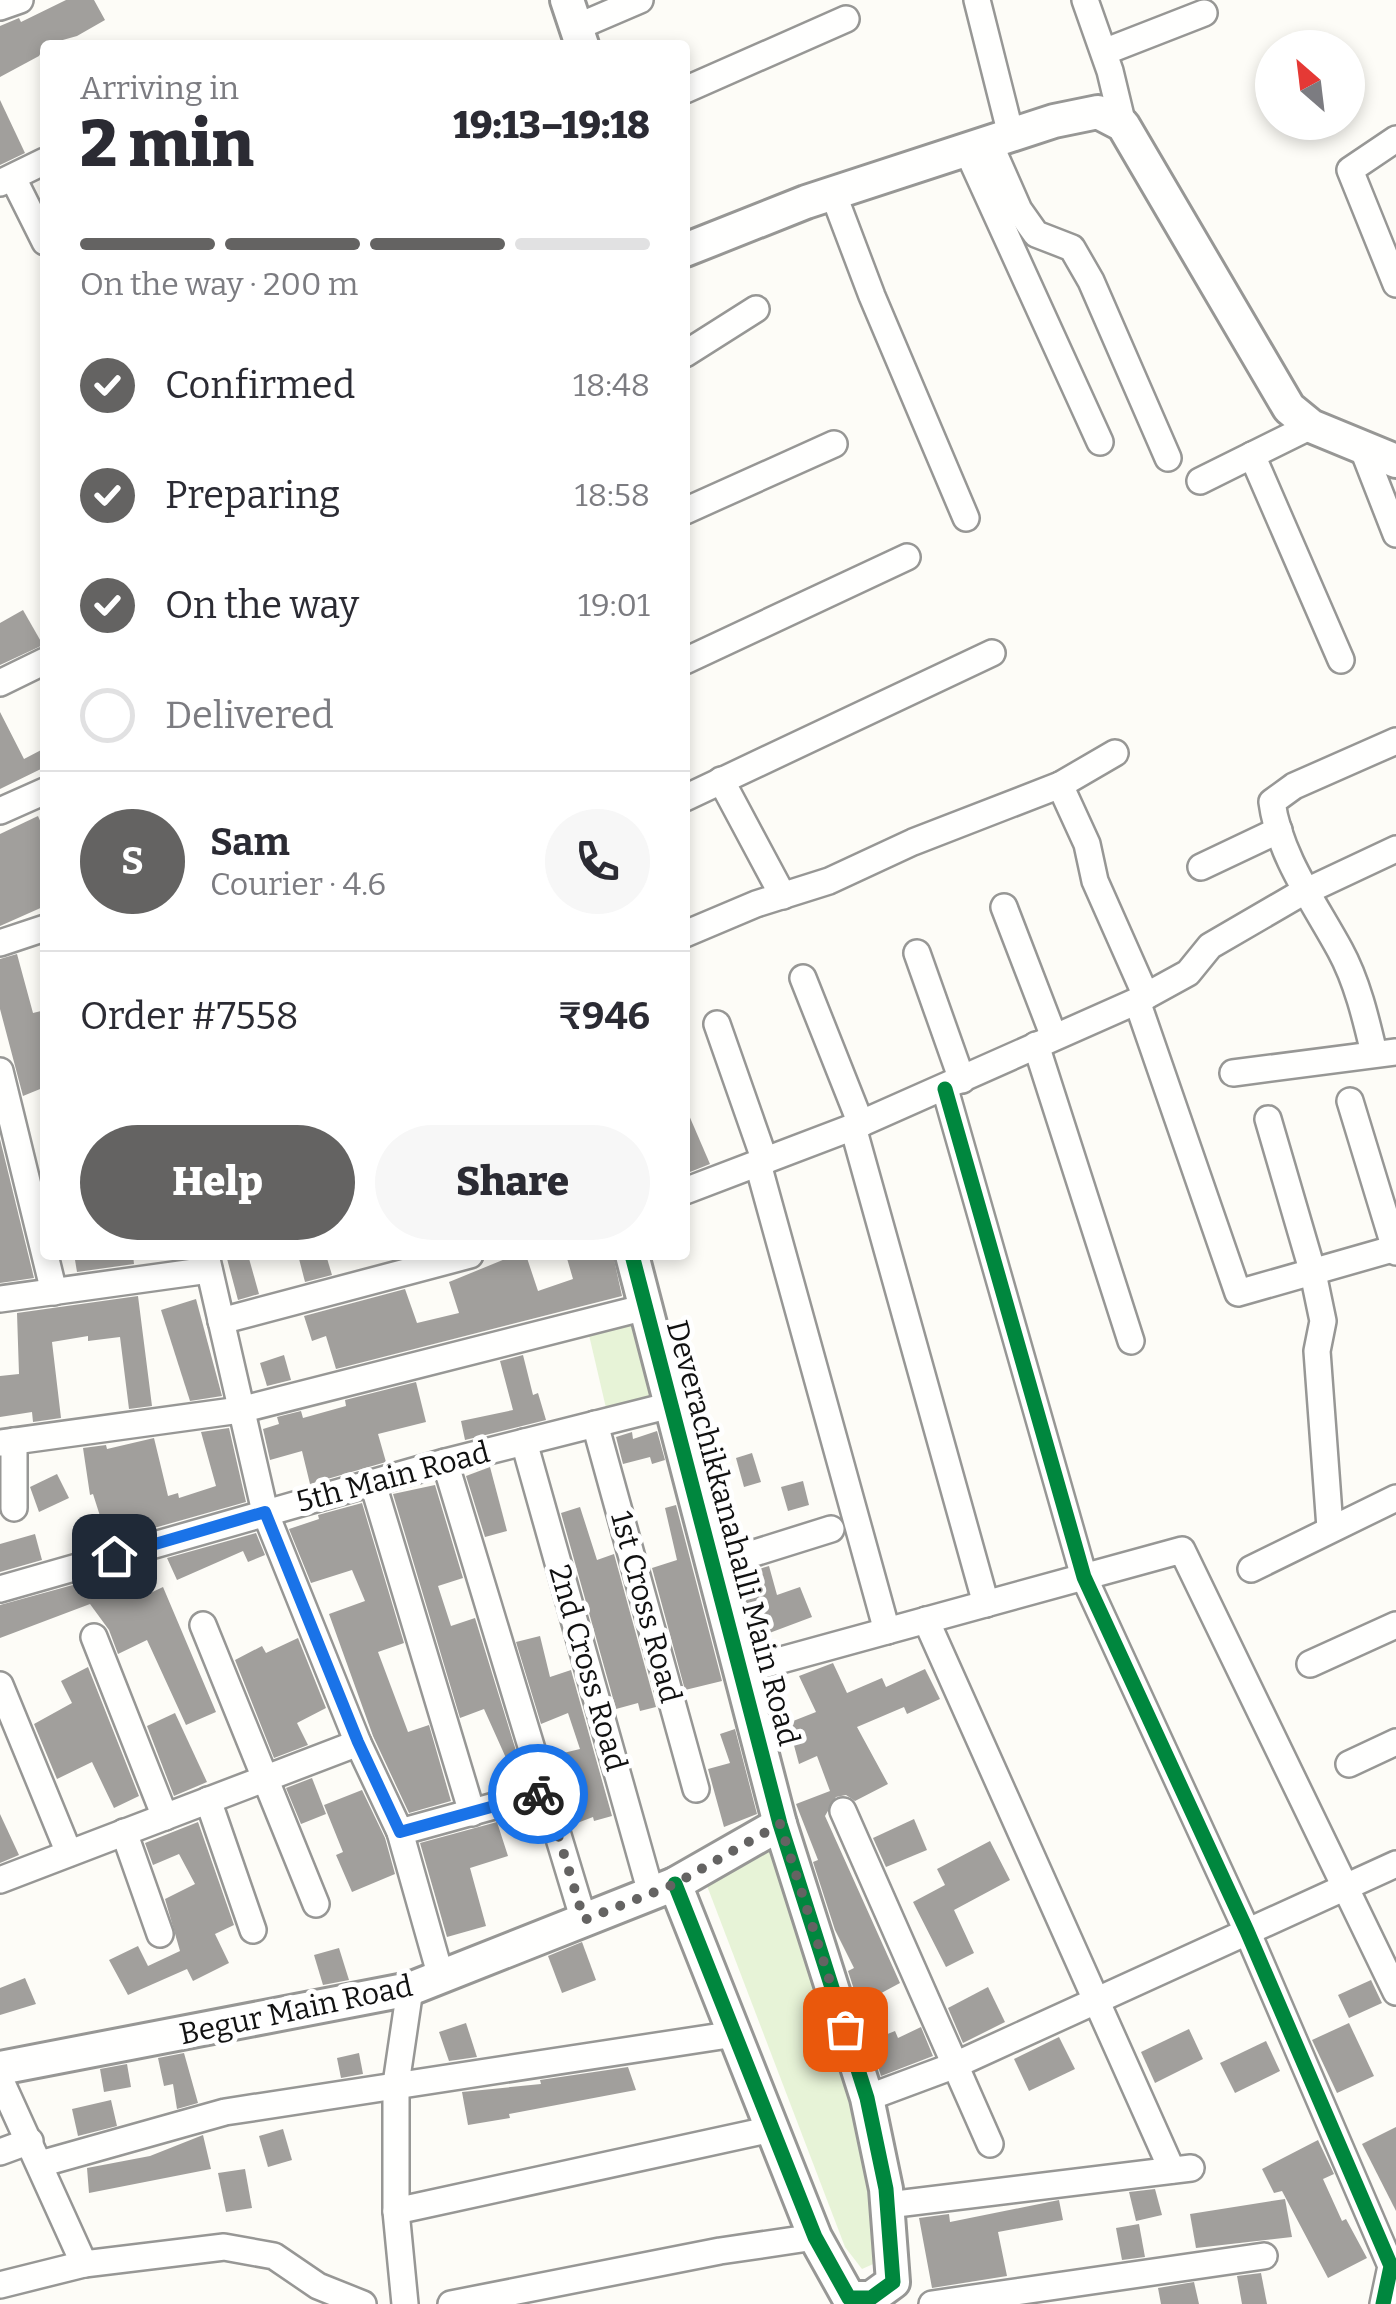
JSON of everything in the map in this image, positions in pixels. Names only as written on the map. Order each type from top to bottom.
[{"type":"street","points":[[0,7],[20,0]]},
{"type":"street","points":[[576,24],[640,0]]},
{"type":"street","points":[[977,0],[989,142],[1100,442]]},
{"type":"street","points":[[1084,0],[1104,52],[1123,125],[1288,408],[1312,426],[1396,461]]},
{"type":"street","points":[[1104,52],[1204,13]]},
{"type":"street","points":[[690,88],[846,19]]},
{"type":"street","points":[[690,248],[833,193],[989,142],[1098,112],[1123,125]]},
{"type":"street","points":[[1396,139],[1350,170],[1396,284]]},
{"type":"street","points":[[989,142],[1019,210],[1036,234],[1072,248],[1168,458]]},
{"type":"street","points":[[40,164],[7,180],[40,234]]},
{"type":"street","points":[[833,193],[966,518]]},
{"type":"street","points":[[690,351],[756,310]]},
{"type":"street","points":[[1200,481],[1312,426]]},
{"type":"street","points":[[690,509],[834,444]]},
{"type":"street","points":[[1362,446],[1396,534]]},
{"type":"street","points":[[1252,455],[1341,660]]},
{"type":"street","points":[[690,659],[907,556]]},
{"type":"street","points":[[690,796],[992,653]]},
{"type":"street","points":[[0,683],[40,663]]},
{"type":"street","points":[[1233,1073],[1385,1053],[1365,1016],[1342,954],[1306,891],[1279,830],[1272,802],[1276,795],[1396,741]]},
{"type":"street","points":[[690,932],[829,881],[913,842],[1060,785],[1115,753]]},
{"type":"street","points":[[721,780],[783,896]]},
{"type":"street","points":[[1060,785],[1087,844],[1095,881],[1141,998],[1238,1293],[1395,1250],[1350,1101]]},
{"type":"street","points":[[0,811],[40,794]]},
{"type":"street","points":[[1201,867],[1279,830]]},
{"type":"street","points":[[690,1189],[857,1126],[1141,998],[1188,973],[1210,946],[1306,891],[1396,849]]},
{"type":"street","points":[[1004,907],[1131,1340]]},
{"type":"street","points":[[0,943],[40,930]]},
{"type":"street","points":[[917,953],[1084,1577],[1394,2267],[1382,2304]]},
{"type":"street","points":[[803,978],[857,1126],[986,1604]]},
{"type":"street","points":[[716,1024],[762,1162],[888,1631]]},
{"type":"street","points":[[0,1071],[40,1235]]},
{"type":"street","points":[[1268,1119],[1314,1273],[1323,1322],[1317,1351],[1330,1528]]},
{"type":"street","points":[[46,1260],[54,1292]]},
{"type":"street","points":[[220,1321],[451,1260]]},
{"type":"street","name":"Deverachikkanahalli Main Road","points":[[633,1260],[780,1824]]},
{"type":"street","points":[[0,1299],[208,1262],[265,1512],[358,1742],[400,1832],[441,1977]]},
{"type":"street","points":[[14,1508],[7,1442],[240,1410],[646,1307]]},
{"type":"street","name":"5th Main Road","points":[[0,1589],[445,1462],[672,1404]]},
{"type":"street","name":"1st Cross Road","points":[[596,1424],[696,1789]]},
{"type":"street","name":"2nd Cross Road","points":[[524,1442],[663,1889]]},
{"type":"street","points":[[445,1462],[584,1920]]},
{"type":"street","points":[[373,1484],[472,1813]]},
{"type":"street","points":[[1251,1569],[1396,1498]]},
{"type":"street","points":[[713,1566],[831,1528]]},
{"type":"street","points":[[741,1671],[1182,1550],[1396,1992]]},
{"type":"street","points":[[888,2204],[1182,2169],[1098,1999],[926,1620]]},
{"type":"street","points":[[1310,1664],[1396,1625]]},
{"type":"street","points":[[203,1626],[268,1777],[316,1904]]},
{"type":"street","points":[[94,1637],[164,1817]]},
{"type":"street","points":[[0,1684],[69,1854]]},
{"type":"street","points":[[0,1880],[358,1742]]},
{"type":"street","points":[[1349,1764],[1396,1742]]},
{"type":"street","points":[[400,1832],[545,1792]]},
{"type":"street","points":[[208,1800],[254,1930]]},
{"type":"street","points":[[843,1810],[990,2144]]},
{"type":"street","points":[[663,1889],[734,2034],[815,2237],[849,2298],[873,2301],[893,2282],[888,2204],[867,2098],[780,1824]]},
{"type":"street","name":"Begur Main Road","points":[[0,2068],[410,1990],[663,1889],[780,1824]]},
{"type":"street","points":[[124,1832],[160,1934]]},
{"type":"street","points":[[867,2098],[953,2066],[1396,1864]]},
{"type":"street","points":[[404,2304],[396,2211],[396,2084],[410,1990]]},
{"type":"street","points":[[0,2152],[35,2152],[225,2112],[734,2034]]},
{"type":"street","points":[[0,2079],[84,2264]]},
{"type":"street","points":[[396,2211],[772,2129]]},
{"type":"street","points":[[451,2304],[720,2251],[815,2237]]},
{"type":"street","points":[[0,2285],[84,2264],[224,2246],[274,2256],[318,2286],[364,2304]]},
{"type":"street","points":[[932,2304],[1264,2256]]},
{"type":"green space","points":[[638,1323],[655,1396],[606,1408],[589,1335]]},
{"type":"green space","points":[[775,1839],[857,2117],[880,2261],[862,2269],[845,2247],[704,1878]]},
{"type":"building","points":[[66,0],[94,0],[105,20],[77,36],[40,40],[39,56],[0,77],[0,26],[19,18],[21,22]]},
{"type":"building","points":[[0,100],[25,153],[0,165]]},
{"type":"building","points":[[23,610],[40,646],[0,665],[0,623]]},
{"type":"building","points":[[0,712],[24,759],[40,751],[40,769],[0,789]]},
{"type":"building","points":[[38,816],[40,821],[40,908],[0,926],[0,834]]},
{"type":"building","points":[[17,954],[33,1013],[40,1011],[40,1089],[23,1096],[0,1009],[0,959]]},
{"type":"building","points":[[690,1118],[710,1164],[690,1172]]},
{"type":"building","points":[[0,1139],[34,1278],[0,1283]]},
{"type":"building","points":[[75,1260],[134,1260],[134,1264],[77,1272]]},
{"type":"building","points":[[227,1260],[249,1260],[259,1294],[238,1300]]},
{"type":"building","points":[[299,1260],[328,1260],[332,1275],[305,1282]]},
{"type":"building","points":[[503,1260],[528,1260],[538,1291],[573,1279],[567,1260],[614,1260],[622,1296],[336,1369],[326,1336],[312,1341],[304,1316],[405,1289],[417,1323],[459,1313],[449,1282]]},
{"type":"building","points":[[138,1296],[152,1406],[129,1409],[120,1337],[88,1341],[88,1336],[52,1342],[61,1418],[33,1422],[32,1412],[0,1417],[0,1376],[19,1374],[17,1313]]},
{"type":"building","points":[[196,1299],[222,1396],[190,1401],[161,1310]]},
{"type":"building","points":[[284,1355],[291,1380],[267,1386],[260,1363]]},
{"type":"building","points":[[523,1355],[533,1395],[538,1393],[546,1420],[465,1440],[461,1421],[513,1410],[500,1361]]},
{"type":"building","points":[[416,1382],[426,1422],[378,1434],[386,1462],[310,1484],[302,1451],[270,1460],[263,1429],[279,1424],[277,1417],[301,1411],[303,1418],[346,1406],[345,1400]]},
{"type":"building","points":[[229,1428],[246,1502],[108,1541],[93,1494],[90,1495],[83,1448],[106,1445],[107,1449],[154,1438],[168,1496],[178,1493],[179,1498],[216,1486],[201,1432]]},
{"type":"building","points":[[657,1431],[665,1460],[652,1464],[650,1457],[623,1464],[616,1437],[632,1432],[633,1439]]},
{"type":"building","points":[[752,1453],[761,1482],[744,1487],[736,1458]]},
{"type":"building","points":[[490,1467],[507,1531],[485,1537],[466,1476]]},
{"type":"building","points":[[57,1474],[69,1498],[39,1512],[30,1487]]},
{"type":"building","points":[[803,1481],[809,1505],[788,1511],[781,1487]]},
{"type":"building","points":[[435,1485],[463,1578],[438,1586],[451,1626],[475,1618],[517,1754],[506,1758],[484,1709],[460,1718],[393,1494]]},
{"type":"building","points":[[362,1503],[404,1643],[378,1652],[408,1732],[429,1725],[451,1801],[409,1813],[373,1736],[329,1614],[365,1601],[352,1570],[311,1583],[289,1529],[319,1519],[318,1515]]},
{"type":"building","points":[[676,1505],[722,1681],[685,1690],[652,1568],[677,1560],[665,1508]]},
{"type":"building","points":[[580,1507],[597,1560],[614,1554],[656,1707],[640,1711],[638,1703],[616,1709],[561,1513]]},
{"type":"building","points":[[256,1533],[265,1555],[248,1562],[243,1551],[177,1580],[167,1558]]},
{"type":"building","points":[[35,1534],[42,1560],[0,1572],[0,1544]]},
{"type":"building","points":[[769,1566],[777,1595],[800,1587],[812,1617],[753,1639],[736,1576]]},
{"type":"building","points":[[131,1569],[144,1596],[163,1587],[216,1712],[186,1725],[147,1640],[118,1654],[109,1630],[90,1604],[0,1638],[0,1605]]},
{"type":"building","points":[[540,1636],[550,1677],[571,1670],[612,1816],[594,1821],[593,1817],[572,1825],[551,1756],[580,1749],[568,1713],[541,1724],[516,1642]]},
{"type":"building","points":[[298,1638],[326,1708],[297,1723],[308,1745],[274,1758],[235,1660],[262,1646],[266,1653]]},
{"type":"building","points":[[833,1663],[847,1693],[882,1678],[886,1687],[925,1669],[940,1699],[907,1714],[904,1707],[857,1727],[888,1784],[855,1801],[846,1795],[836,1797],[825,1816],[900,1983],[859,2005],[848,1971],[854,1968],[835,1930],[813,1862],[818,1860],[796,1804],[830,1791],[817,1756],[799,1764],[788,1723],[816,1712],[799,1676]]},
{"type":"building","points":[[88,1667],[139,1796],[114,1808],[92,1762],[57,1779],[34,1724],[72,1703],[61,1681]]},
{"type":"building","points":[[175,1713],[207,1782],[174,1796],[147,1726]]},
{"type":"building","points":[[735,1729],[757,1814],[724,1827],[708,1769],[730,1763],[720,1734]]},
{"type":"building","points":[[312,1778],[326,1814],[301,1824],[286,1788]]},
{"type":"building","points":[[362,1790],[385,1838],[395,1874],[352,1892],[336,1855],[343,1852],[324,1805]]},
{"type":"building","points":[[0,1814],[19,1855],[0,1863]]},
{"type":"building","points":[[914,1819],[927,1850],[886,1867],[873,1838]]},
{"type":"building","points":[[198,1822],[234,1925],[215,1934],[229,1963],[193,1981],[187,1969],[128,1995],[109,1960],[138,1946],[148,1966],[180,1951],[165,1899],[195,1884],[179,1854],[153,1865],[145,1843]]},
{"type":"building","points":[[497,1822],[508,1856],[470,1868],[486,1926],[447,1937],[420,1843]]},
{"type":"building","points":[[990,1841],[1010,1880],[954,1910],[974,1953],[946,1967],[913,1902],[945,1885],[937,1869]]},
{"type":"building","points":[[582,1942],[596,1980],[562,1993],[548,1956]]},
{"type":"building","points":[[339,1948],[349,1980],[323,1985],[314,1955]]},
{"type":"building","points":[[25,1978],[36,2004],[0,2015],[0,1988]]},
{"type":"building","points":[[1371,1980],[1382,2003],[1349,2018],[1338,1995]]},
{"type":"building","points":[[988,1987],[1005,2022],[963,2043],[948,2008]]},
{"type":"building","points":[[466,2023],[477,2057],[449,2061],[439,2032]]},
{"type":"building","points":[[1349,2023],[1374,2076],[1337,2093],[1312,2040]]},
{"type":"building","points":[[921,2027],[933,2056],[881,2076],[870,2041],[895,2031],[898,2038]]},
{"type":"building","points":[[1189,2029],[1203,2059],[1155,2083],[1141,2052]]},
{"type":"building","points":[[1059,2037],[1075,2069],[1029,2091],[1014,2059]]},
{"type":"building","points":[[1266,2041],[1280,2071],[1235,2093],[1220,2063]]},
{"type":"building","points":[[184,2053],[198,2103],[177,2109],[173,2084],[164,2086],[158,2058]]},
{"type":"building","points":[[359,2053],[363,2074],[341,2078],[337,2058]]},
{"type":"building","points":[[127,2064],[131,2087],[104,2092],[100,2069]]},
{"type":"building","points":[[628,2067],[636,2090],[468,2125],[462,2092],[541,2084],[540,2080]]},
{"type":"building","points":[[111,2100],[117,2126],[78,2136],[72,2109]]},
{"type":"building","points":[[1396,2127],[1396,2211],[1362,2144]]},
{"type":"building","points":[[283,2129],[292,2160],[268,2167],[259,2136]]},
{"type":"building","points":[[203,2135],[211,2169],[89,2193],[87,2168],[150,2156]]},
{"type":"building","points":[[1318,2140],[1334,2174],[1323,2179],[1342,2221],[1346,2219],[1367,2258],[1328,2278],[1282,2191],[1274,2193],[1262,2169]]},
{"type":"building","points":[[245,2169],[252,2208],[226,2212],[218,2173]]},
{"type":"building","points":[[1155,2189],[1162,2215],[1136,2221],[1129,2192]]},
{"type":"building","points":[[1285,2199],[1292,2237],[1196,2248],[1190,2214]]},
{"type":"building","points":[[1059,2200],[1063,2220],[998,2232],[1007,2276],[932,2288],[919,2218],[949,2214],[950,2222]]},
{"type":"building","points":[[1139,2224],[1145,2257],[1122,2260],[1116,2228]]},
{"type":"building","points":[[1261,2273],[1267,2304],[1242,2304],[1237,2276]]},
{"type":"building","points":[[1194,2282],[1199,2304],[1161,2304],[1158,2288]]},
{"type":"cycle path","points":[[945,1089],[1084,1577],[1247,1931],[1391,2266],[1383,2304]]},
{"type":"cycle path","points":[[633,1260],[780,1824],[867,2098],[886,2189],[893,2282],[871,2298],[849,2298],[815,2237],[675,1884]]},
{"type":"way so far","points":[[538,1794],[545,1792],[584,1920],[675,1884],[780,1824],[845,2029]]},
{"type":"route","points":[[114,1556],[265,1512],[358,1742],[400,1832],[538,1794]]}]
